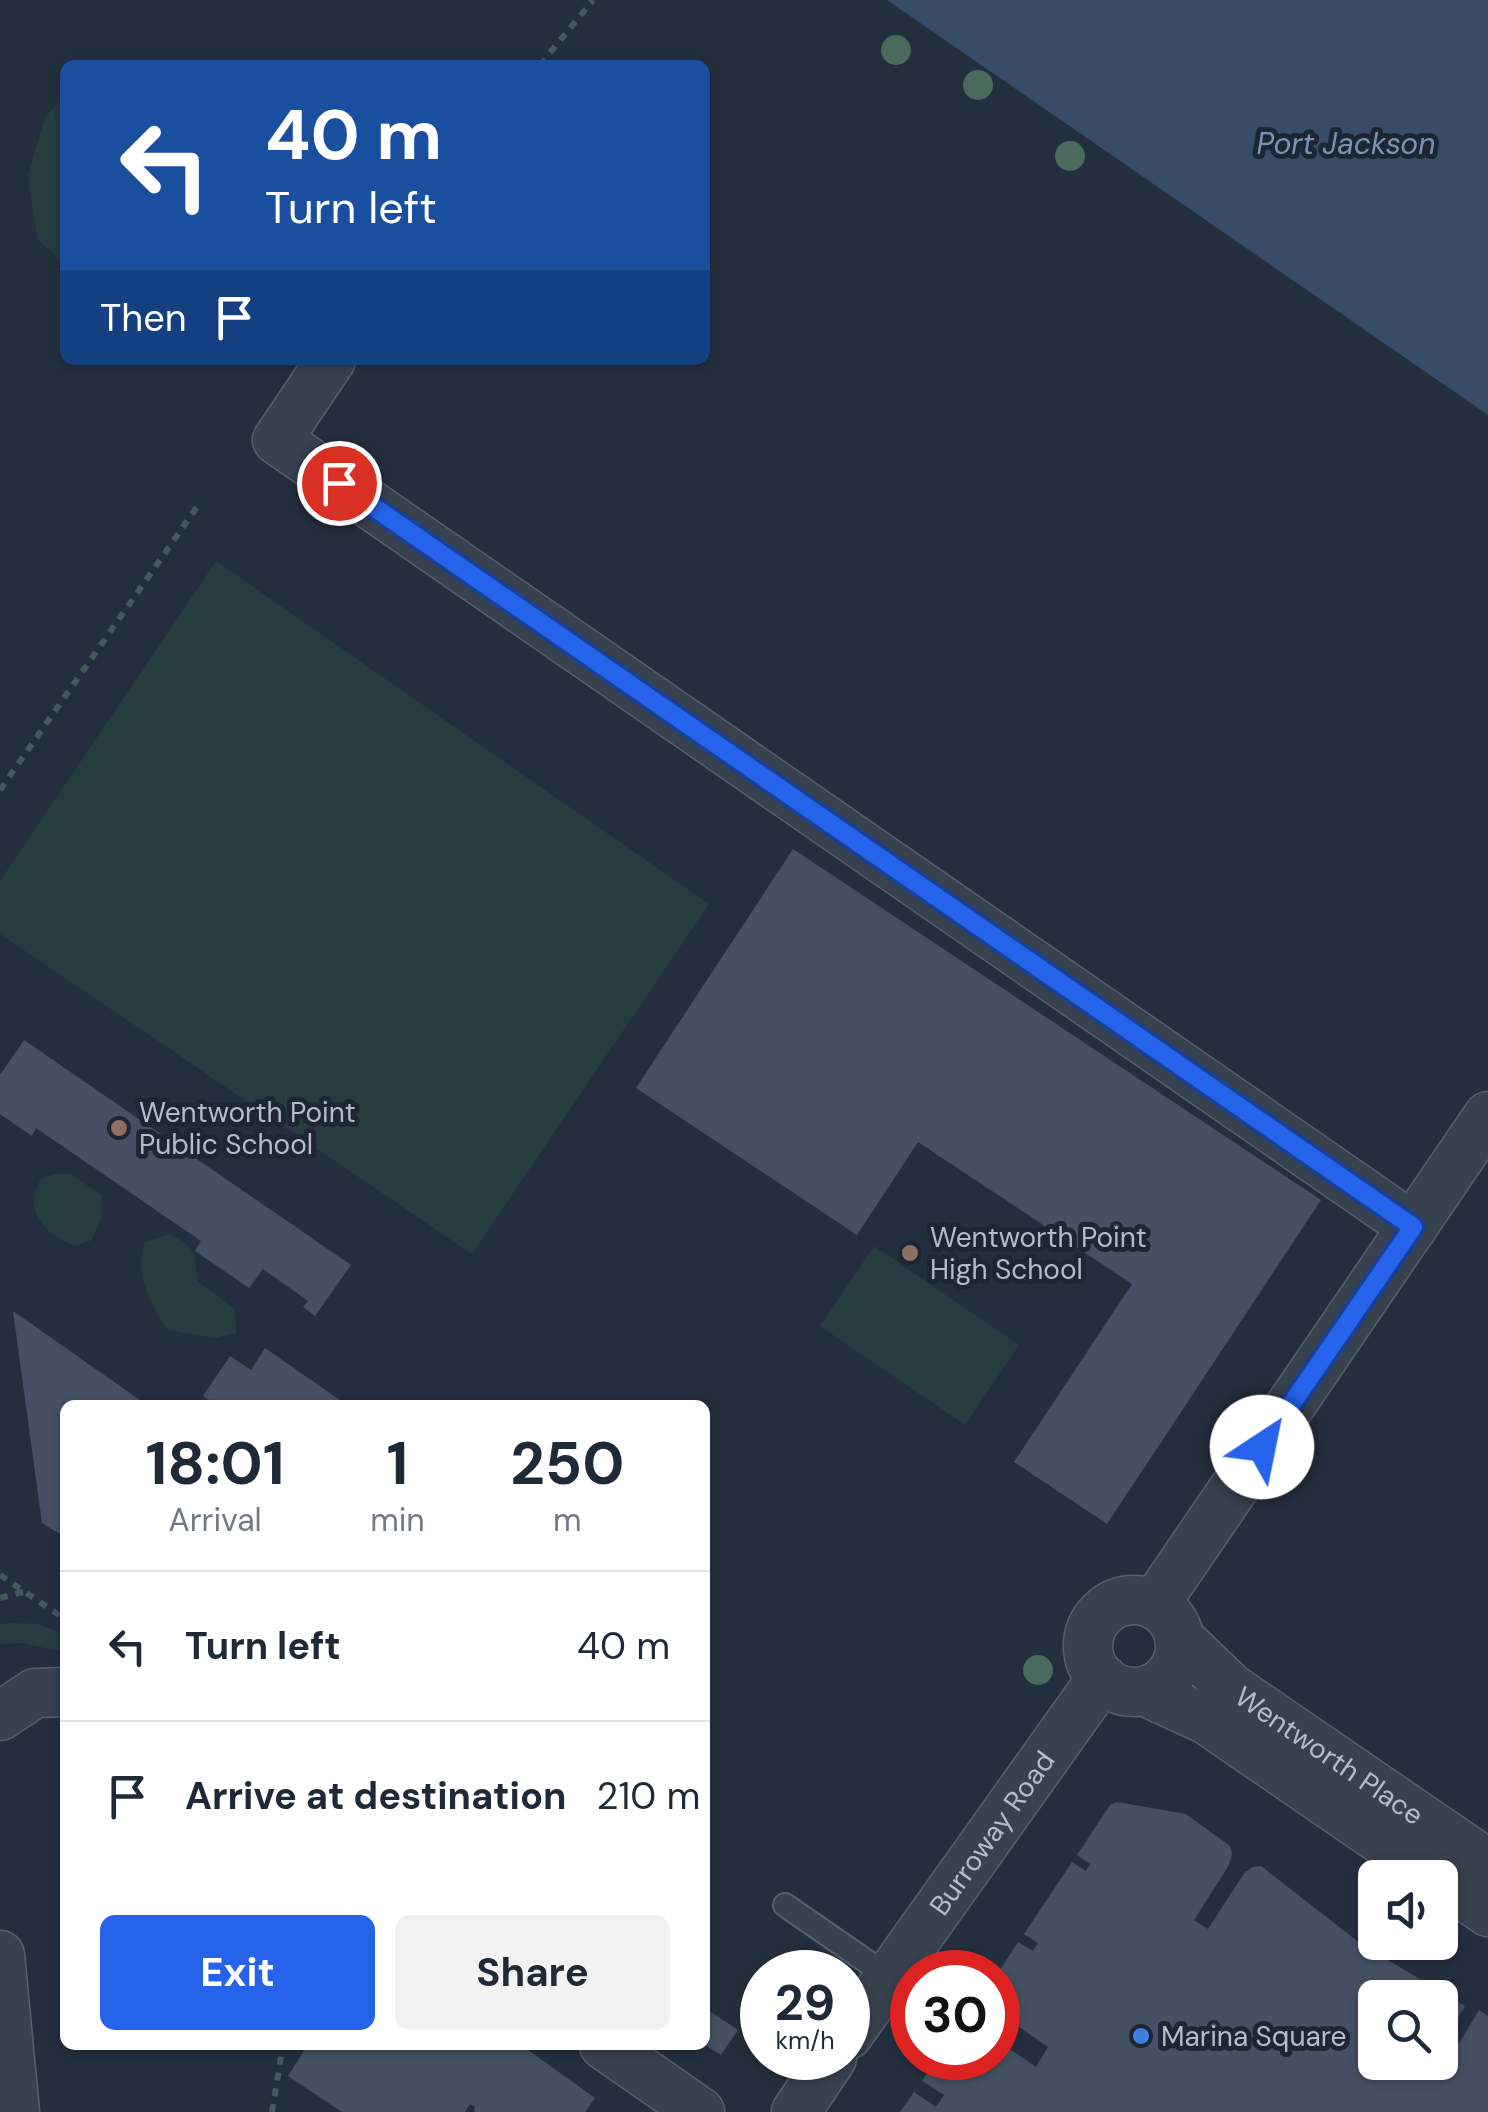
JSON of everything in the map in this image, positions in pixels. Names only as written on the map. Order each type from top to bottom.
[{"type":"street","points":[[328,365],[277,440],[1413,1227]]},
{"type":"street","points":[[1168,1622],[1413,1227],[1488,1116]]},
{"type":"street","points":[[1127,1599],[1168,1622],[1180,1650],[1165,1680],[1123,1685],[1088,1653],[1093,1624],[1102,1612],[1127,1599]]},
{"type":"street","name":"Wentworth Place","points":[[1168,1622],[1231,1688],[1488,1864]]},
{"type":"street","name":"Wentworth Place","points":[[1123,1685],[1208,1720],[1413,1860]]},
{"type":"street","name":"Burroway Road","points":[[870,2004],[1123,1685]]},
{"type":"street","points":[[0,1716],[35,1694],[60,1692]]},
{"type":"street","name":"Wentworth Place","points":[[1458,1891],[1488,1912]]},
{"type":"street","points":[[0,1955],[16,2112]]},
{"type":"street","points":[[611,2050],[700,2112]]},
{"type":"street","points":[[796,2112],[817,2080]]},
{"type":"lane","points":[[785,1905],[889,1977]]},
{"type":"path","points":[[544,60],[593,0]]},
{"type":"path","points":[[0,790],[199,504]]},
{"type":"path","points":[[0,1575],[60,1616]]},
{"type":"path","points":[[0,1598],[24,1592]]},
{"type":"path","points":[[272,2112],[282,2050]]},
{"type":"green space","points":[[60,101],[60,260],[37,239],[28,175],[45,117]]},
{"type":"green space","points":[[216,561],[709,904],[472,1254],[0,934],[0,881]]},
{"type":"green space","points":[[71,1174],[101,1195],[102,1215],[92,1240],[75,1246],[55,1235],[40,1220],[35,1211],[36,1191],[41,1179]]},
{"type":"green space","points":[[168,1234],[189,1246],[198,1281],[235,1310],[236,1333],[215,1338],[168,1330],[161,1321],[150,1300],[141,1265],[145,1242]]},
{"type":"green space","points":[[874,1246],[1019,1345],[965,1425],[820,1326]]},
{"type":"green space","points":[[0,1624],[38,1624],[60,1632],[60,1651],[21,1643],[0,1644]]},
{"type":"water","name":"Port Jackson","points":[[887,0],[1488,0],[1488,415]]},
{"type":"building","points":[[793,849],[1321,1200],[1107,1524],[1014,1462],[1132,1284],[918,1142],[857,1235],[636,1088]]},
{"type":"building","points":[[24,1040],[351,1265],[315,1316],[303,1307],[308,1301],[263,1269],[249,1288],[195,1251],[201,1241],[36,1128],[32,1136],[0,1114],[0,1075]]},
{"type":"building","points":[[13,1311],[140,1400],[60,1400],[60,1534],[42,1523]]},
{"type":"building","points":[[265,1348],[340,1400],[209,1400],[203,1396],[230,1356],[251,1370]]},
{"type":"building","points":[[1117,1802],[1186,1814],[1230,1846],[1232,1854],[1194,1920],[1208,1929],[1245,1872],[1261,1866],[1358,1942],[1358,1960],[1388,1960],[1421,1980],[1358,1980],[1358,2080],[1458,2080],[1458,2045],[1479,2010],[1488,2016],[1488,2112],[900,2112],[914,2092],[936,2107],[944,2095],[923,2080],[1020,2080],[1020,2056],[1036,2067],[1048,2047],[1020,2027],[1020,1950],[1013,1950],[1018,1942],[1033,1951],[1038,1943],[1024,1934],[1072,1862],[1086,1871],[1090,1864],[1077,1855],[1110,1805]]},
{"type":"building","points":[[710,2011],[738,2030],[721,2055],[710,2048]]},
{"type":"building","points":[[528,2050],[595,2098],[585,2112],[474,2112],[475,2107],[470,2104],[465,2112],[342,2112],[288,2076],[304,2051]]},
{"type":"place","name":"Wentworth Point Public School","points":[[119,1128]]},
{"type":"place","name":"Wentworth Point High School","points":[[910,1253]]},
{"type":"place","name":"Marina Square","points":[[1141,2036]]},
{"type":"route","points":[[339,483],[1413,1227],[1262,1447]]}]
